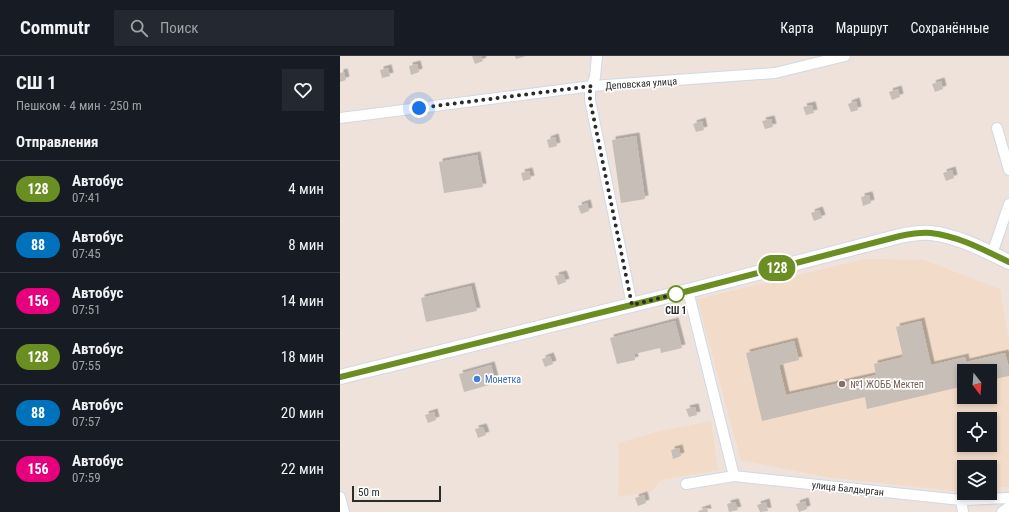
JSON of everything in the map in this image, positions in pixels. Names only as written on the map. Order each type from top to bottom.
[{"type":"main road","points":[[340,377],[688,291],[900,236],[917,233],[930,233],[946,236],[976,246],[1009,262]]},
{"type":"street","points":[[597,56],[595,77],[590,91],[590,100],[632,305]]},
{"type":"street","name":"Деповская улица","points":[[340,118],[592,86],[775,73],[845,56]]},
{"type":"street","points":[[997,128],[1009,170]]},
{"type":"street","points":[[992,254],[1009,204]]},
{"type":"street","points":[[688,291],[734,476]]},
{"type":"street","name":"улица Балдырган","points":[[686,484],[734,476],[957,500]]},
{"type":"street","points":[[340,497],[344,512]]},
{"type":"street","name":"улица Балдырган","points":[[997,498],[1009,498]]},
{"type":"street","points":[[961,500],[963,512]]},
{"type":"street","points":[[1002,512],[1009,507]]},
{"type":"shaded area","name":"№1 ЖОББ Мектеп","points":[[866,259],[924,260],[1000,289],[1009,340],[1009,487],[997,488],[997,460],[957,460],[957,491],[955,491],[825,477],[741,460],[697,299]]},
{"type":"shaded area","points":[[711,421],[718,470],[661,480],[651,492],[618,497],[618,443],[656,432]]},
{"type":"building","points":[[472,56],[481,56],[483,61],[475,64]]},
{"type":"building","points":[[515,56],[526,56],[516,59]]},
{"type":"building","points":[[417,64],[419,72],[411,75],[409,66]]},
{"type":"building","points":[[388,68],[390,76],[382,78],[380,70]]},
{"type":"building","points":[[344,72],[346,80],[340,82],[340,73]]},
{"type":"building","points":[[941,81],[943,89],[935,92],[932,84]]},
{"type":"building","points":[[898,89],[900,97],[892,100],[889,92]]},
{"type":"building","points":[[856,101],[858,110],[851,112],[848,104]]},
{"type":"building","points":[[812,105],[814,113],[806,115],[803,107]]},
{"type":"building","points":[[771,119],[773,127],[765,129],[762,121]]},
{"type":"building","points":[[702,121],[704,130],[696,132],[693,124]]},
{"type":"building","points":[[636,136],[645,199],[621,203],[612,140]]},
{"type":"building","points":[[555,137],[557,146],[549,148],[547,140]]},
{"type":"building","points":[[477,155],[483,187],[444,193],[439,162]]},
{"type":"building","points":[[952,170],[954,178],[946,181],[943,173]]},
{"type":"building","points":[[529,171],[531,179],[523,181],[521,173]]},
{"type":"building","points":[[869,195],[871,203],[863,206],[861,197]]},
{"type":"building","points":[[587,203],[589,211],[581,214],[578,206]]},
{"type":"building","points":[[819,210],[822,218],[814,221],[811,213]]},
{"type":"building","points":[[563,274],[566,282],[558,285],[555,276]]},
{"type":"building","points":[[471,286],[477,311],[426,322],[421,298]]},
{"type":"building","points":[[675,321],[682,348],[661,353],[660,348],[634,354],[635,360],[617,364],[610,338]]},
{"type":"building","points":[[921,321],[931,365],[965,357],[966,362],[1005,353],[1009,368],[1009,376],[997,379],[997,364],[957,364],[957,388],[867,409],[865,397],[762,421],[746,353],[794,341],[799,360],[779,365],[786,395],[876,375],[874,364],[903,357],[896,327]]},
{"type":"building","points":[[550,356],[553,364],[545,367],[542,359]]},
{"type":"building","name":"Монетка","points":[[491,365],[496,383],[464,392],[459,374]]},
{"type":"building","points":[[695,407],[697,415],[689,417],[686,409]]},
{"type":"building","points":[[434,412],[436,420],[428,423],[425,415]]},
{"type":"building","points":[[483,427],[486,435],[478,438],[475,429]]},
{"type":"building","points":[[679,448],[681,456],[673,459],[671,450]]},
{"type":"building","points":[[644,495],[646,503],[638,506],[635,498]]},
{"type":"building","points":[[805,501],[807,509],[799,512],[796,504]]},
{"type":"building","points":[[735,502],[738,510],[729,512],[727,504]]},
{"type":"building","points":[[766,502],[768,511],[760,512],[757,505]]},
{"type":"building","points":[[707,508],[708,512],[698,511]]},
{"type":"bus line","name":"128","points":[[340,377],[688,291],[900,236],[917,233],[930,233],[946,236],[976,246],[1009,262]]},
{"type":"place","name":"СШ 1","points":[[676,294]]},
{"type":"place","name":"Монетка","points":[[477,379]]},
{"type":"place","name":"№1 ЖОББ Мектеп","points":[[842,384]]},
{"type":"route","points":[[419,108],[592,86],[590,91],[590,100],[632,305],[676,294]]}]
